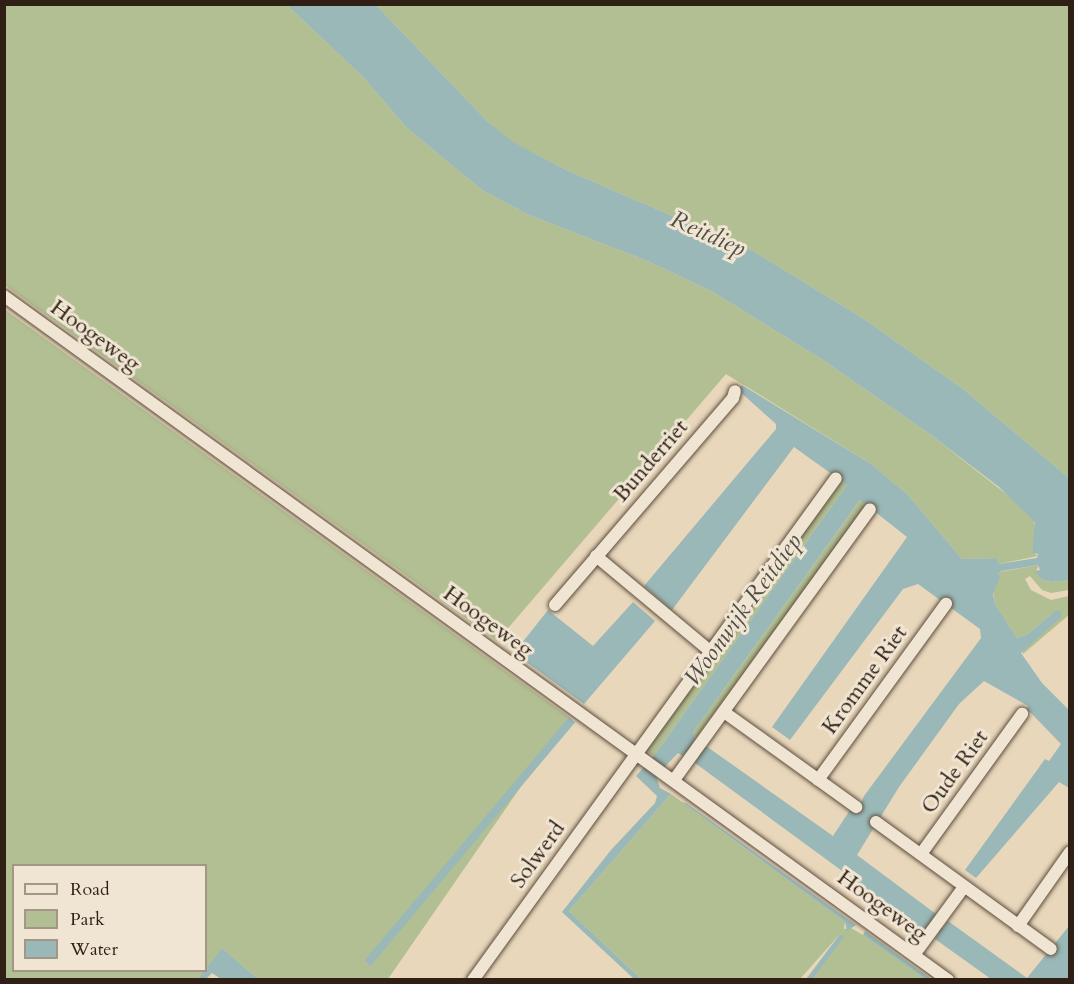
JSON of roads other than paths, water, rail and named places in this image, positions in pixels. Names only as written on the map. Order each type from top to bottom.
[{"type":"street","name":"Hoogeweg","points":[[4,296],[671,777],[948,980]]},
{"type":"street","name":"Bunderriet","points":[[555,604],[733,398],[735,392]]},
{"type":"street","points":[[641,757],[710,651],[836,478]]},
{"type":"street","points":[[671,777],[685,765],[870,509]]},
{"type":"street","points":[[596,556],[710,651]]},
{"type":"street","name":"Kromme Riet","points":[[818,780],[946,604]]},
{"type":"street","points":[[724,712],[856,807]]},
{"type":"street","name":"Oude Riet","points":[[921,854],[1023,714]]},
{"type":"street","name":"Solwerd","points":[[473,980],[641,757]]},
{"type":"street","points":[[876,822],[1051,950]]},
{"type":"street","points":[[1018,926],[1070,852]]},
{"type":"street","points":[[914,955],[964,887]]},
{"type":"water","name":"Reitdiep","points":[[287,5],[376,5],[487,121],[513,142],[564,169],[753,251],[864,319],[963,389],[1069,478],[1069,580],[1052,582],[1041,579],[1035,571],[1040,570],[1038,565],[1002,571],[998,573],[1000,577],[993,594],[995,604],[1017,638],[1028,634],[1055,611],[1061,611],[1061,617],[1021,653],[1042,683],[1069,710],[1069,788],[1059,782],[976,878],[965,870],[1045,759],[1049,761],[1061,744],[1030,712],[1025,711],[1028,706],[984,681],[959,704],[899,787],[857,855],[936,914],[932,920],[943,928],[948,921],[1027,978],[1069,926],[1069,979],[991,979],[935,939],[939,933],[928,925],[924,931],[695,763],[699,756],[689,749],[683,756],[678,753],[656,776],[660,788],[671,794],[569,911],[641,979],[634,979],[562,912],[611,850],[655,803],[657,796],[636,776],[654,756],[847,485],[794,447],[672,610],[644,586],[776,429],[776,424],[738,390],[742,385],[871,464],[907,494],[962,559],[997,558],[999,564],[1037,558],[1038,554],[1032,553],[1035,522],[999,487],[927,432],[823,360],[713,292],[650,262],[529,215],[482,190],[407,128],[364,78]],"holes":[[[860,500],[907,537],[772,727],[790,740],[903,589],[918,584],[980,629],[981,638],[864,796],[856,814],[850,810],[833,836],[706,746],[701,753],[691,746],[695,739],[693,732]]]},
{"type":"water","points":[[633,602],[655,621],[584,704],[514,653],[548,610],[593,646]]},
{"type":"water","points":[[569,717],[575,722],[371,966],[365,961]]},
{"type":"water","points":[[682,802],[856,925],[847,931],[845,922]]},
{"type":"water","points":[[865,931],[931,979],[925,979],[863,935]]},
{"type":"water","points":[[840,934],[844,937],[812,980],[805,980]]},
{"type":"water","points":[[222,948],[258,979],[221,979],[212,973],[206,979],[198,979],[203,972],[207,972],[207,967]]},
{"type":"water label","name":"Woonwijk Reitdiep","points":[[743,610]]}]
